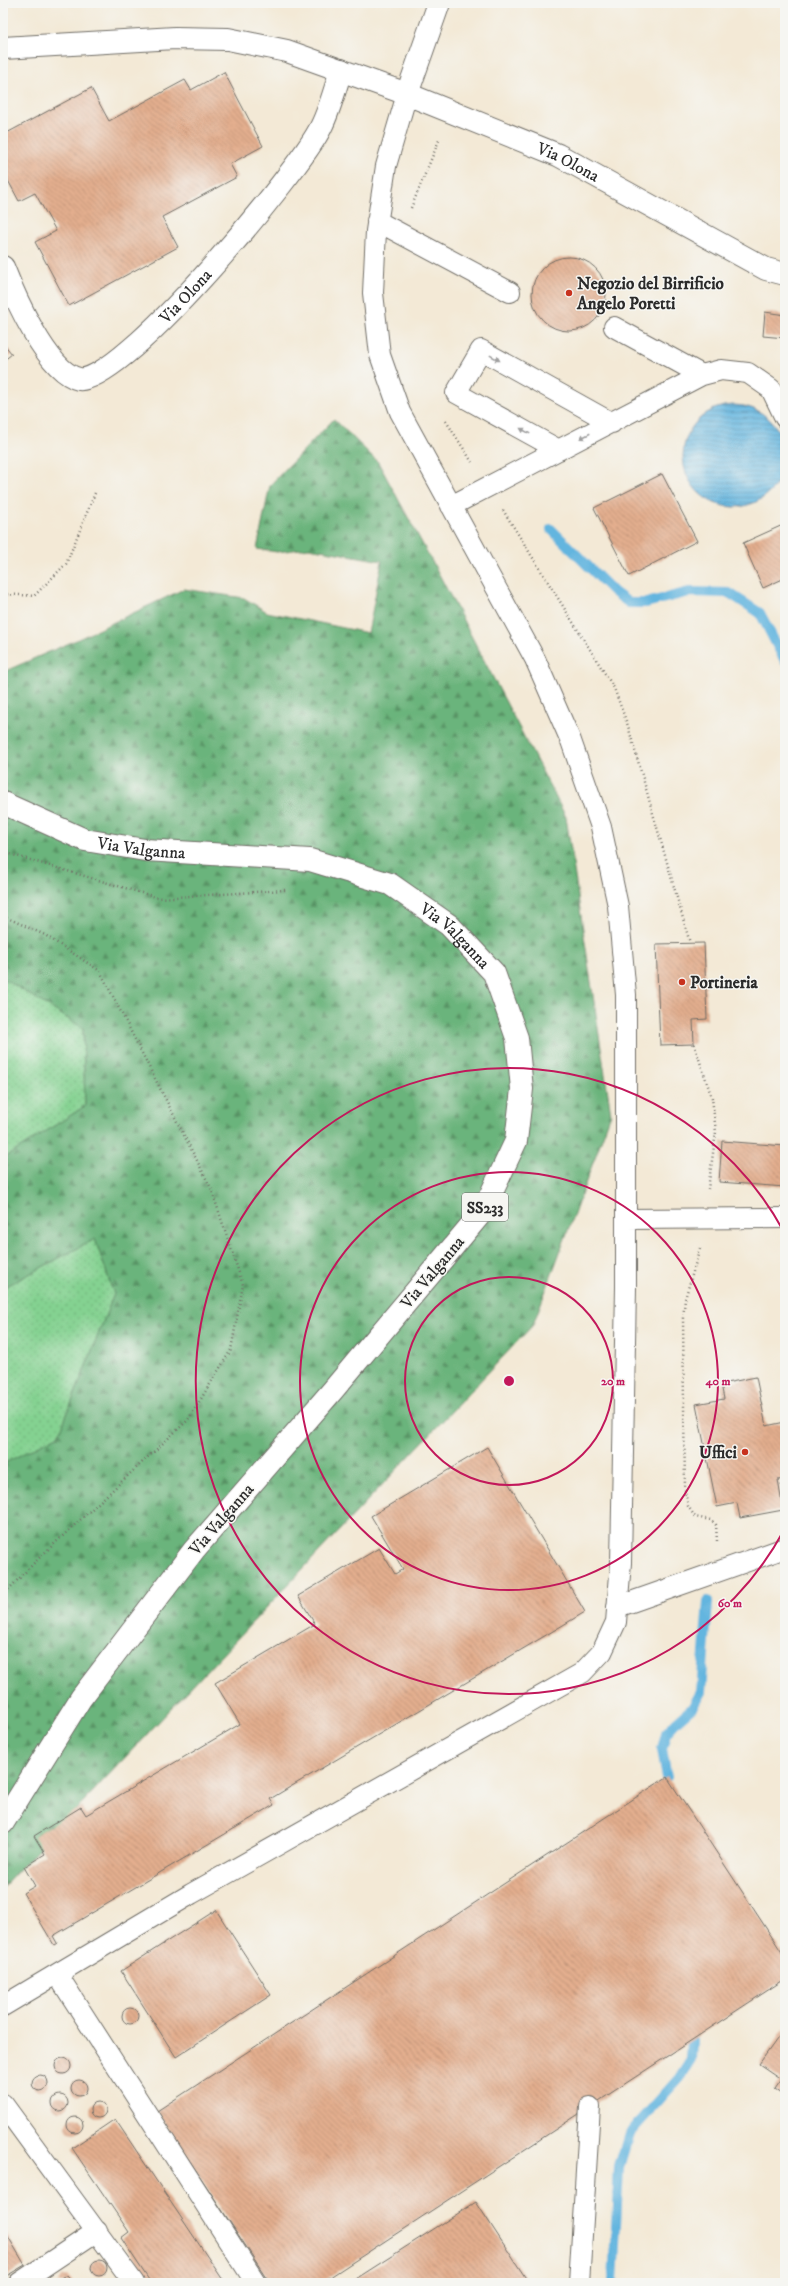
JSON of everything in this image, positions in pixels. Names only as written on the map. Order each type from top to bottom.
[{"type":"main road","points":[[406,94],[440,3]]},
{"type":"main road","name":"Via Olona","points":[[3,48],[175,38],[228,39],[287,51],[406,94],[558,155],[766,269],[785,274]]},
{"type":"main road","name":"Via Olona","points":[[3,267],[12,292],[40,344],[54,361],[67,375],[80,379],[100,374],[140,340],[202,280],[288,177],[321,128],[341,70]]},
{"type":"main road","name":"Via Valganna","points":[[3,802],[85,840],[145,850],[310,860],[390,884],[449,924],[494,973],[517,1038],[522,1089],[516,1140],[484,1211],[333,1390],[194,1550],[81,1698],[3,1824]]},
{"type":"lane","points":[[3,2006],[191,1894],[582,1673],[602,1652],[616,1622],[621,1563],[626,1219],[626,995],[618,906],[600,827],[571,740],[535,659],[400,412],[380,355],[373,292],[377,221],[386,166],[406,94]]},
{"type":"lane","points":[[377,221],[510,292]]},
{"type":"lane","points":[[614,327],[702,375]]},
{"type":"lane","points":[[559,450],[456,393],[481,350],[612,423]]},
{"type":"lane","points":[[451,506],[702,375],[722,370],[748,372],[771,389],[785,418]]},
{"type":"lane","points":[[626,1219],[785,1218]]},
{"type":"lane","points":[[617,1607],[785,1548]]},
{"type":"lane","points":[[57,1974],[256,2283]]},
{"type":"lane","points":[[3,2104],[134,2283]]},
{"type":"lane","points":[[578,2283],[590,2107]]},
{"type":"lane","points":[[19,2283],[97,2231]]},
{"type":"path","points":[[403,234],[408,213],[451,112]]},
{"type":"path","points":[[443,418],[489,487],[614,688],[628,726],[690,943]]},
{"type":"path","points":[[3,594],[34,596],[66,564],[95,493]]},
{"type":"path","points":[[3,916],[45,935],[100,971],[211,1188],[243,1285],[231,1350],[188,1420],[39,1558],[3,1595]]},
{"type":"path","points":[[694,1044],[712,1098],[716,1132],[708,1191]]},
{"type":"path","points":[[701,1244],[685,1298],[683,1318],[685,1492],[688,1506],[695,1517],[711,1520],[716,1525],[718,1571]]},
{"type":"green space","points":[[334,419],[378,462],[441,578],[566,817],[611,1114],[533,1325],[3,1887],[3,1464],[59,1435],[114,1294],[95,1239],[3,1288],[3,1159],[85,1106],[83,1028],[3,978],[3,672],[74,641],[184,589],[244,598],[267,612],[368,633],[382,561],[309,548],[277,552],[257,549],[270,485]]},
{"type":"green space","points":[[3,978],[83,1028],[85,1106],[3,1159]]},
{"type":"green space","points":[[95,1239],[114,1294],[59,1435],[3,1464],[3,1288]]},
{"type":"water","points":[[734,405],[744,406],[763,413],[777,427],[784,446],[784,466],[777,485],[763,499],[744,506],[734,507],[724,506],[705,499],[691,485],[684,466],[683,456],[684,446],[691,427],[705,413],[724,406]]},
{"type":"building","points":[[224,72],[263,146],[230,164],[237,177],[162,217],[178,247],[69,306],[35,242],[56,231],[35,193],[19,201],[3,171],[3,135],[91,88],[109,121],[185,80],[191,90]]},
{"type":"building","name":"Negozio del Birrificio Angelo Poretti","points":[[569,257],[590,263],[600,273],[606,294],[600,315],[590,325],[569,331],[548,325],[538,315],[532,294],[538,273],[548,263]]},
{"type":"building","points":[[765,312],[785,315],[785,338],[763,336]]},
{"type":"building","points":[[3,343],[12,354],[3,361]]},
{"type":"building","points":[[662,474],[697,541],[629,576],[594,508]]},
{"type":"building","points":[[785,524],[785,578],[763,588],[743,543]]},
{"type":"building","name":"Portineria","points":[[704,943],[707,1019],[693,1020],[694,1044],[660,1045],[656,944]]},
{"type":"building","points":[[784,1089],[785,1111],[782,1111]]},
{"type":"building","points":[[722,1141],[785,1146],[785,1187],[719,1182]]},
{"type":"building","name":"Uffici","points":[[756,1377],[766,1426],[785,1422],[785,1479],[778,1480],[783,1510],[740,1518],[737,1503],[717,1507],[696,1404],[724,1399],[721,1384]]},
{"type":"building","points":[[487,1447],[585,1612],[270,1799],[274,1805],[53,1936],[57,1943],[54,1945],[23,1893],[35,1886],[24,1867],[45,1854],[34,1836],[81,1807],[86,1815],[240,1724],[215,1683],[315,1624],[298,1596],[379,1548],[395,1574],[403,1569],[371,1516]]},
{"type":"building","points":[[667,1777],[785,1957],[785,1979],[321,2283],[270,2283],[157,2111]]},
{"type":"building","points":[[216,1910],[271,1995],[176,2057],[121,1971]]},
{"type":"building","points":[[130,2008],[136,2010],[138,2016],[136,2022],[130,2024],[124,2022],[122,2016],[124,2010]]},
{"type":"building","points":[[785,2028],[785,2097],[774,2089],[781,2079],[759,2064]]},
{"type":"building","points":[[63,2058],[69,2060],[71,2066],[69,2072],[63,2074],[57,2072],[55,2066],[57,2060]]},
{"type":"building","points":[[40,2075],[46,2077],[48,2083],[46,2089],[40,2091],[34,2089],[32,2083],[34,2077]]},
{"type":"building","points":[[79,2080],[85,2082],[87,2088],[85,2094],[79,2096],[73,2094],[71,2088],[73,2082]]},
{"type":"building","points":[[60,2095],[66,2097],[68,2103],[66,2109],[60,2111],[54,2109],[52,2103],[54,2097]]},
{"type":"building","points":[[98,2102],[104,2104],[106,2110],[104,2116],[98,2118],[92,2116],[90,2110],[92,2104]]},
{"type":"building","points":[[75,2117],[81,2119],[83,2125],[81,2131],[75,2133],[69,2131],[67,2125],[69,2119]]},
{"type":"building","points":[[115,2119],[225,2283],[151,2283],[121,2238],[129,2232],[72,2148]]},
{"type":"building","points":[[476,2202],[529,2283],[351,2282]]},
{"type":"building","points":[[3,2228],[25,2265],[3,2278]]},
{"type":"building","points":[[99,2260],[105,2262],[107,2268],[105,2274],[99,2276],[93,2274],[91,2268],[93,2262]]},
{"type":"building","points":[[67,2276],[73,2283],[58,2283],[62,2277]]},
{"type":"waterway","points":[[551,529],[614,592],[629,603],[646,603],[689,592],[729,593],[760,613],[785,661]]},
{"type":"waterway","points":[[667,1777],[662,1749],[666,1733],[692,1708],[701,1692],[708,1601]]},
{"type":"waterway","points":[[613,2283],[619,2167],[629,2134],[679,2078],[691,2059],[692,2040]]},
{"type":"place","name":"Negozio del Birrificio Angelo Poretti","points":[[569,293]]},
{"type":"place","name":"Portineria","points":[[682,982]]},
{"type":"place","name":"Uffici","points":[[745,1452]]}]
